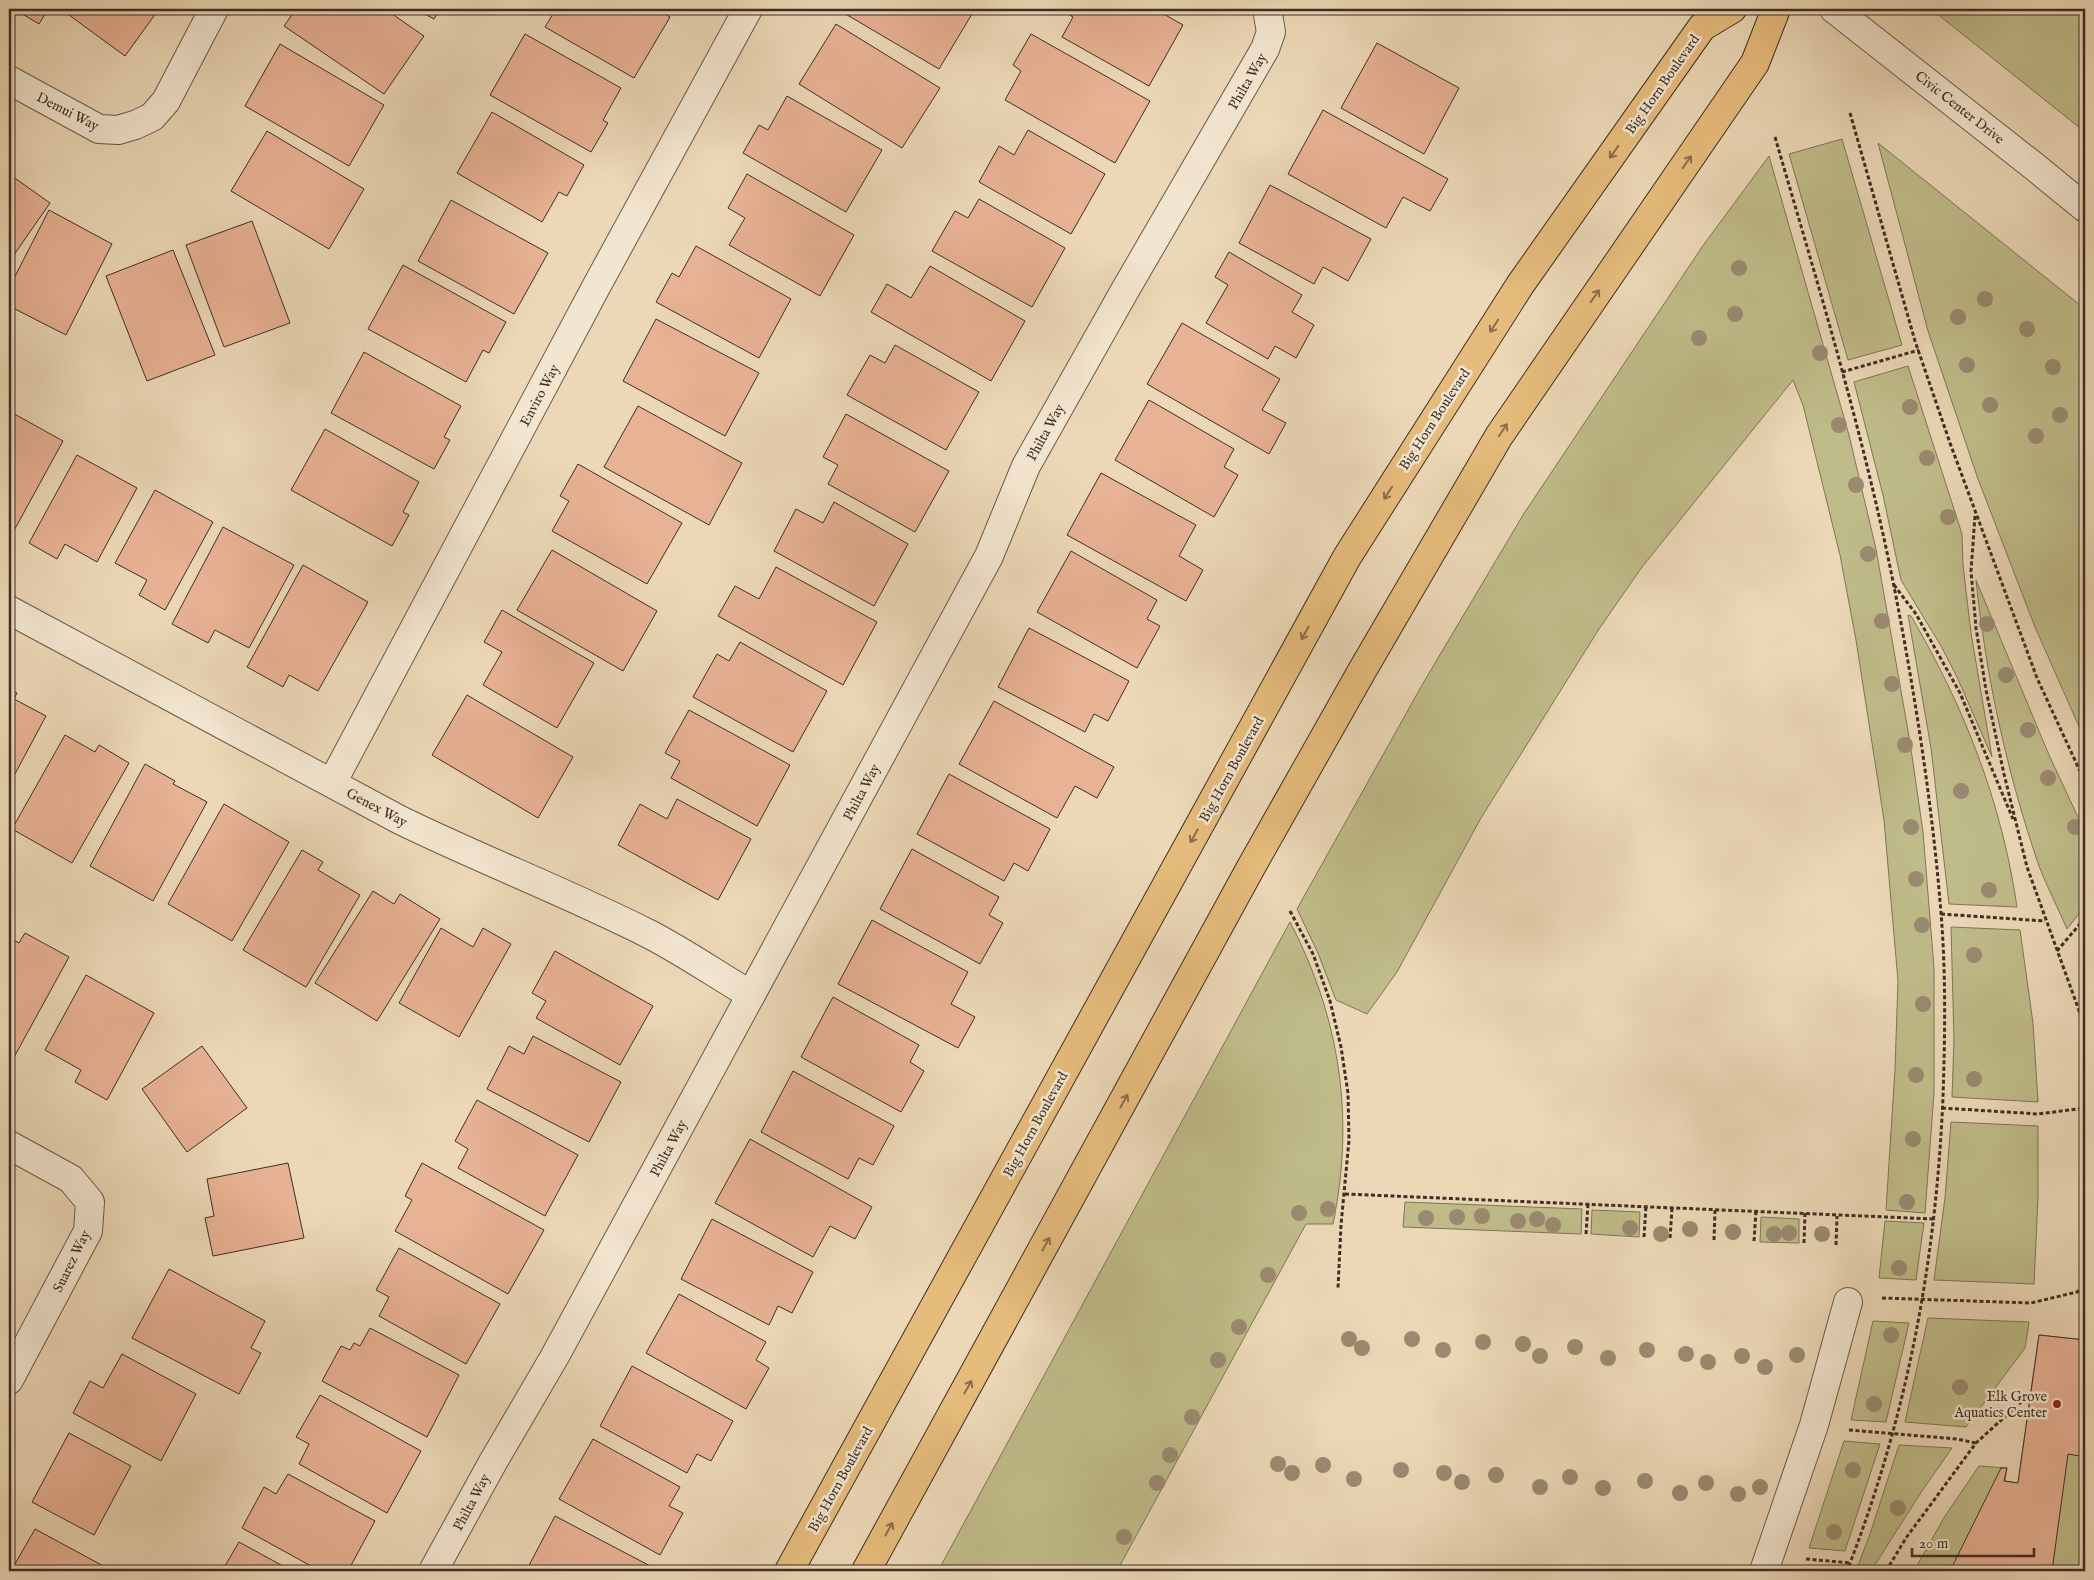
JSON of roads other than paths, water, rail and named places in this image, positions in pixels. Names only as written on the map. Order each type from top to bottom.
[{"type":"main road","name":"Big Horn Boulevard","points":[[790,1571],[1347,557],[1520,285],[1702,27],[1732,9]]},
{"type":"main road","points":[[866,1571],[1250,869],[1363,669],[1499,436],[1755,63],[1776,9]]},
{"type":"street","name":"Demui Way","points":[[9,80],[99,129],[118,130],[135,125],[152,117],[166,101],[214,9]]},
{"type":"street","name":"Enviro Way","points":[[332,783],[596,287],[748,9]]},
{"type":"street","name":"Philta Way","points":[[434,1571],[492,1462],[555,1356],[989,556],[1026,466],[1265,49],[1271,32],[1267,9]]},
{"type":"street","name":"Civic Center Drive","points":[[1834,9],[2085,208]]},
{"type":"street","name":"Genex Way","points":[[9,610],[400,820],[432,836],[550,887],[651,935],[751,995]]},
{"type":"street","name":"Suarez Way","points":[[9,1144],[71,1179],[90,1202],[88,1231],[9,1380]]},
{"type":"street","points":[[1764,1571],[1814,1425],[1848,1302]]},
{"type":"place","name":"Elk Grove Aquatics Center","points":[[2057,1404]]}]
